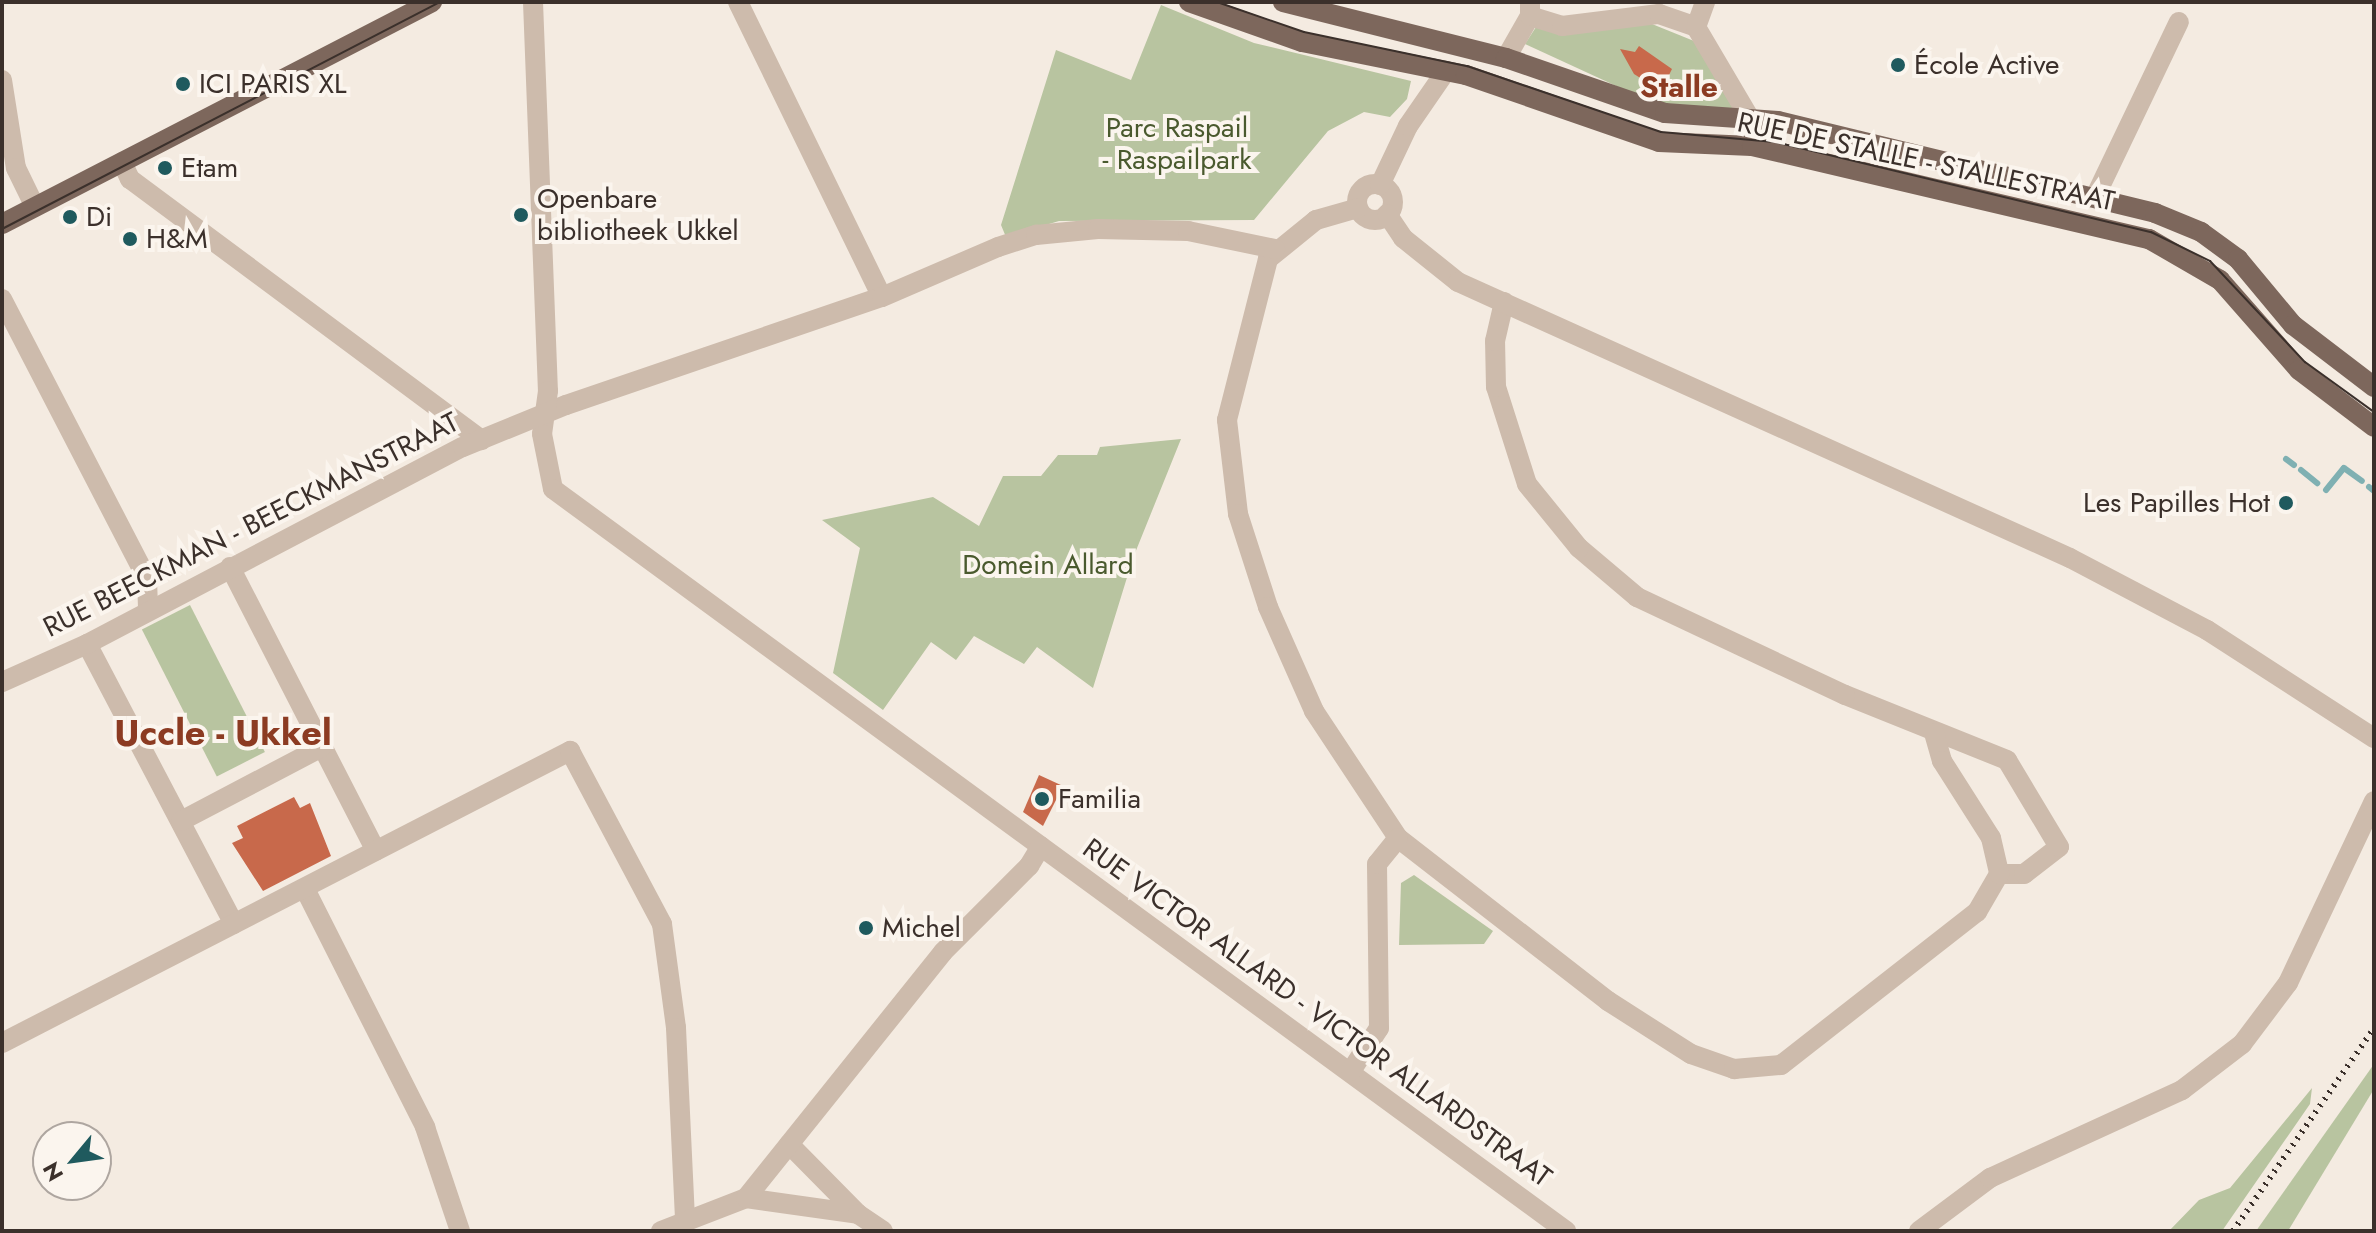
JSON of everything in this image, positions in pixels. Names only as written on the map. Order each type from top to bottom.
[{"type":"main road","points":[[2,224],[432,2]]},
{"type":"main road","name":"RUE DE STALLE - STALLESTRAAT","points":[[1189,2],[1302,42],[1446,71],[1659,142],[1752,146],[2149,239],[2220,280],[2299,370],[2371,420]]},
{"type":"main road","name":"RUE DE STALLE - STALLESTRAAT","points":[[1283,2],[1506,58],[1665,113],[1749,117],[2095,197],[2183,222],[2238,259],[2317,347],[2374,387]]},
{"type":"street","name":"RUE VICTOR ALLARD - VICTOR ALLARDSTRAAT","points":[[533,2],[545,414],[542,434],[553,489],[1566,1231]]},
{"type":"street","points":[[738,2],[882,297]]},
{"type":"street","points":[[1506,58],[1530,9],[1562,26],[1659,14],[1696,27],[1705,2]]},
{"type":"street","points":[[2095,197],[2179,22]]},
{"type":"street","name":"RUE DE STALLE - STALLESTRAAT","points":[[1696,27],[1749,117]]},
{"type":"street","points":[[1380,185],[1408,126],[1446,71]]},
{"type":"street","points":[[2,80],[16,168],[35,207]]},
{"type":"street","points":[[122,162],[130,179],[482,440]]},
{"type":"street","points":[[1358,208],[1362,189],[1380,185]]},
{"type":"street","points":[[1380,185],[1392,197],[1387,214]]},
{"type":"street","points":[[1358,208],[1371,219],[1387,214]]},
{"type":"street","points":[[1358,208],[1316,220],[1275,249],[1241,346],[1227,420],[1238,514],[1268,607],[1314,711],[1398,838],[1608,1001],[1691,1054],[1734,1069],[1781,1065],[1977,912],[1999,874],[1991,838],[1942,761],[1934,733]]},
{"type":"street","points":[[1387,214],[1403,238],[1458,282],[2070,558],[2207,630],[2374,738]]},
{"type":"street","name":"RUE BEECKMAN - BEECKMANSTRAAT","points":[[2,682],[87,644],[230,567],[482,440],[545,414],[882,297],[998,247],[1066,231],[1188,231],[1275,249]]},
{"type":"street","points":[[2,299],[147,579],[148,611]]},
{"type":"street","points":[[1504,302],[1495,341],[1496,387],[1527,484],[1579,548],[1637,597],[1881,710],[2007,760],[2059,847],[2024,874],[1999,874]]},
{"type":"street","points":[[230,567],[376,851]]},
{"type":"street","points":[[147,579],[173,597]]},
{"type":"street","points":[[87,644],[234,924]]},
{"type":"street","points":[[181,821],[322,747]]},
{"type":"street","points":[[2,1043],[570,751],[662,924],[676,1028],[685,1220]]},
{"type":"street","points":[[1919,1231],[1990,1178],[2182,1090],[2242,1044],[2288,983],[2374,801]]},
{"type":"street","points":[[1351,1071],[1379,1028],[1377,864],[1398,838]]},
{"type":"street","points":[[746,1198],[943,952],[1029,866],[1041,846]]},
{"type":"street","points":[[305,889],[425,1127],[460,1231]]},
{"type":"street","points":[[789,1144],[858,1214],[883,1231]]},
{"type":"street","points":[[661,1231],[746,1198],[858,1214]]},
{"type":"green space","name":"Parc Raspail - Raspailpark","points":[[1161,5],[1254,43],[1411,81],[1407,99],[1390,117],[1364,112],[1328,131],[1254,220],[1059,221],[1006,237],[1001,225],[1056,50],[1131,80]]},
{"type":"green space","points":[[1647,22],[1694,41],[1734,110],[1664,108],[1525,44],[1536,27]]},
{"type":"green space","name":"Domein Allard","points":[[1181,439],[1133,558],[1093,688],[1037,647],[1024,664],[974,636],[956,660],[931,642],[883,710],[833,673],[860,548],[822,520],[933,497],[979,526],[1003,476],[1041,476],[1058,455],[1097,455],[1100,447]]},
{"type":"green space","points":[[190,605],[265,752],[217,777],[142,630]]},
{"type":"green space","points":[[1414,875],[1493,931],[1484,944],[1399,945],[1401,883]]},
{"type":"green space","points":[[2374,1064],[2374,1089],[2288,1231],[2256,1231]]},
{"type":"green space","points":[[2312,1088],[2310,1104],[2222,1231],[2169,1231],[2199,1200],[2230,1188]]},
{"type":"building","points":[[1639,46],[1672,69],[1661,91],[1634,74],[1620,49],[1635,52]]},
{"type":"building","name":"Familia","points":[[1039,775],[1063,786],[1043,826],[1023,812]]},
{"type":"building","points":[[294,797],[300,808],[310,803],[331,856],[263,891],[232,843],[243,838],[237,826]]},
{"type":"waterway","points":[[2286,459],[2294,465]]},
{"type":"waterway","points":[[2326,490],[2344,468],[2362,481]]},
{"type":"waterway","points":[[2301,470],[2317,483]]},
{"type":"waterway","points":[[2369,487],[2374,491]]},
{"type":"tram line","points":[[2,229],[440,2]]},
{"type":"tram line","points":[[1217,2],[1304,32],[1467,66],[1661,132],[1775,142],[2151,232],[2210,261],[2305,362],[2374,412]]},
{"type":"railway","points":[[2233,1231],[2374,1028]]},
{"type":"place","name":"École Active","points":[[1898,65]]},
{"type":"place","name":"ICI PARIS XL","points":[[183,84]]},
{"type":"place","name":"Etam","points":[[165,168]]},
{"type":"place","name":"Openbare bibliotheek Ukkel","points":[[521,215]]},
{"type":"place","name":"Di","points":[[70,217]]},
{"type":"place","name":"H&M","points":[[130,239]]},
{"type":"place","name":"Les Papilles Hot","points":[[2286,503]]},
{"type":"place","name":"Familia","points":[[1042,799]]},
{"type":"place","name":"Michel","points":[[866,928]]},
{"type":"district","name":"Stalle","points":[[1679,87]]},
{"type":"district","name":"Uccle - Ukkel","points":[[223,733]]}]
